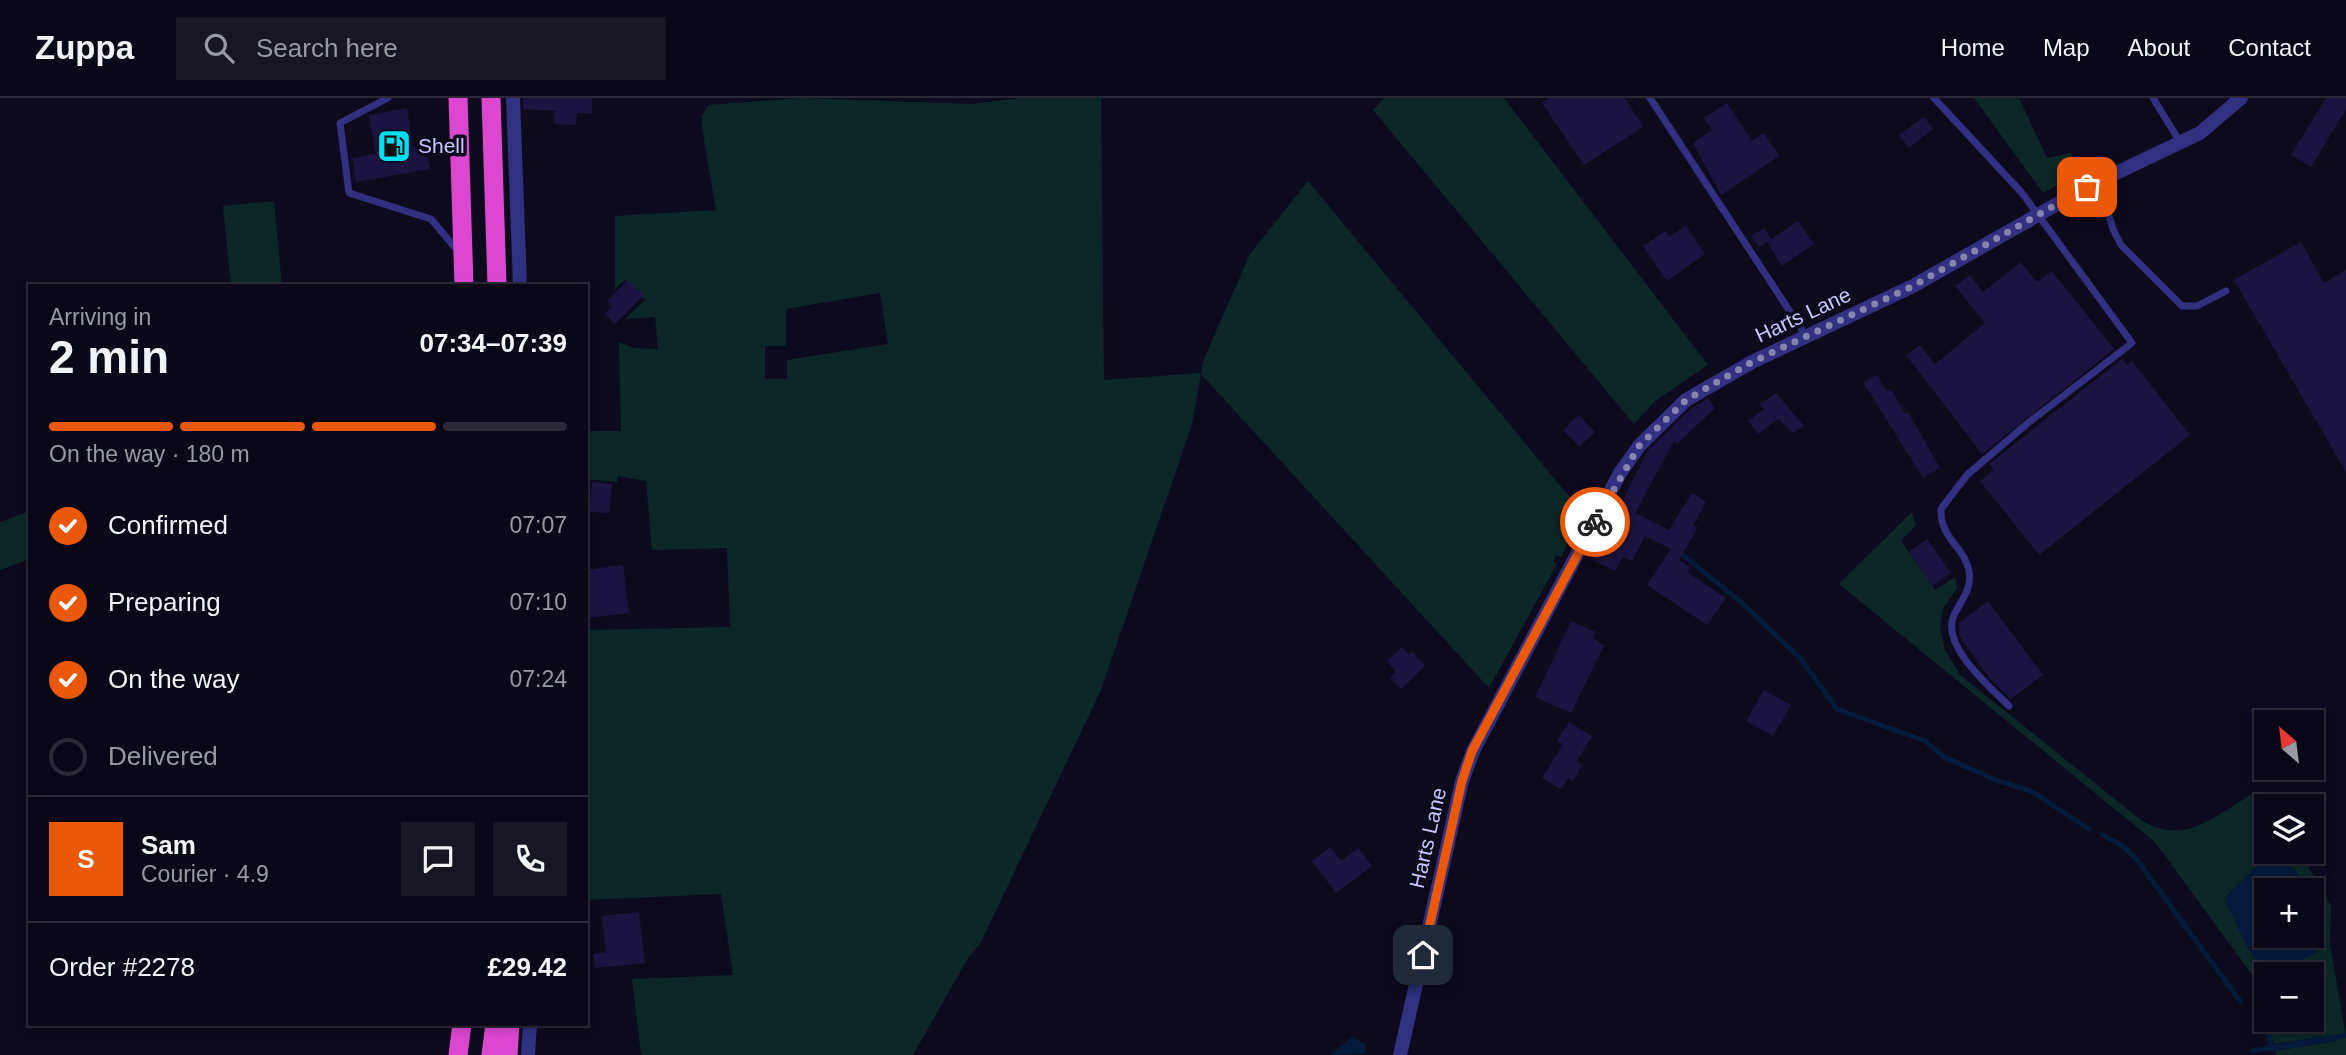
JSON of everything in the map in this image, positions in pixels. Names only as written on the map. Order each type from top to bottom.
[{"type":"highway","points":[[458,98],[464,284]]},
{"type":"highway","points":[[491,98],[497,284]]},
{"type":"highway","points":[[458,1055],[462,1026]]},
{"type":"highway","points":[[491,1055],[495,1026]]},
{"type":"highway","points":[[508,1055],[510,1026]]},
{"type":"street","points":[[513,98],[520,284]]},
{"type":"street","name":"Harts Lane","points":[[1400,1055],[1462,781],[1472,751],[1620,473],[1639,446],[1686,400],[1752,362],[1913,286],[2099,181],[2200,133],[2241,98]]},
{"type":"street","points":[[528,1055],[530,1026]]},
{"type":"lane","points":[[388,98],[340,122],[349,193],[431,219],[442,229],[463,259]]},
{"type":"lane","points":[[1650,98],[1806,336]]},
{"type":"lane","points":[[1934,98],[2022,193],[2036,216],[2132,343],[2028,423],[1968,475],[1941,509],[1944,531],[1969,572],[1967,594],[1951,624],[1955,646],[2009,706]]},
{"type":"lane","points":[[2153,98],[2180,142]]},
{"type":"lane","points":[[2099,181],[2116,238],[2182,306],[2197,306],[2226,291]]},
{"type":"green space","points":[[801,98],[971,104],[1020,98],[1101,98],[1104,380],[1201,373],[1203,361],[1250,254],[1308,181],[1582,512],[1561,557],[1556,555],[1553,561],[1557,564],[1489,688],[1201,374],[1192,424],[1101,690],[980,944],[968,958],[913,1055],[641,1055],[632,979],[733,975],[721,894],[588,900],[588,630],[730,627],[727,548],[652,550],[646,481],[618,476],[617,482],[588,479],[588,431],[621,431],[619,342],[634,348],[658,349],[655,317],[625,319],[645,300],[625,280],[615,289],[615,216],[716,210],[702,115],[709,105]],"holes":[[[880,293],[888,344],[787,360],[787,379],[765,379],[765,346],[786,346],[786,309]]]},
{"type":"green space","points":[[1384,98],[1504,98],[1708,365],[1655,401],[1634,424],[1373,110]]},
{"type":"green space","points":[[1974,98],[2019,98],[2047,158],[2070,153],[2083,172],[2043,193]]},
{"type":"green space","points":[[274,201],[282,284],[231,284],[223,206]]},
{"type":"green space","points":[[28,512],[28,560],[0,570],[0,522]]},
{"type":"green space","points":[[1912,512],[1916,525],[1901,541],[1935,590],[1955,577],[1957,588],[1943,609],[1940,628],[1945,650],[1960,675],[2141,820],[2157,828],[2172,831],[2187,829],[2214,818],[2256,792],[2265,794],[2254,794],[2254,864],[2307,864],[2315,878],[2254,878],[2254,948],[2324,948],[2324,894],[2331,906],[2330,944],[2346,1037],[2346,1055],[2276,1055],[2275,1051],[2340,1040],[2339,1034],[2274,1044],[2270,1032],[2324,1032],[2324,962],[2254,962],[2254,977],[2155,842],[1839,584]]},
{"type":"water","points":[[2288,864],[2300,878],[2254,878],[2254,948],[2320,948],[2319,950],[2295,962],[2261,962],[2251,954],[2224,898],[2258,865]]},
{"type":"water","points":[[2339,1034],[2340,1040],[2267,1052],[2267,1046]]},
{"type":"water","points":[[1352,1036],[1366,1045],[1365,1053],[1331,1055]]},
{"type":"building","points":[[523,98],[592,98],[592,113],[577,113],[576,125],[554,124],[555,111],[523,109]]},
{"type":"building","points":[[1549,98],[1625,98],[1643,127],[1584,165],[1542,103]]},
{"type":"building","points":[[2326,98],[2346,98],[2346,109],[2311,167],[2291,155]]},
{"type":"building","points":[[1727,103],[1752,141],[1764,133],[1779,156],[1721,195],[1693,143],[1712,130],[1704,118]]},
{"type":"building","name":"Shell","points":[[407,108],[413,147],[425,145],[430,169],[356,182],[352,158],[376,154],[369,115]]},
{"type":"building","points":[[1924,117],[1933,129],[1909,148],[1899,135]]},
{"type":"building","points":[[1798,221],[1814,244],[1782,266],[1767,242],[1759,247],[1751,236],[1764,228],[1771,239]]},
{"type":"building","points":[[1686,226],[1705,254],[1667,281],[1643,246],[1665,231],[1669,237]]},
{"type":"building","points":[[2301,242],[2324,283],[2346,270],[2346,472],[2234,280]]},
{"type":"building","points":[[2021,262],[2037,282],[2052,271],[2114,349],[1982,454],[1906,355],[1920,345],[1935,364],[1985,323],[1955,286],[1970,275],[1983,292]]},
{"type":"building","points":[[628,280],[644,295],[615,324],[605,314],[612,306],[607,301]]},
{"type":"building","points":[[2122,359],[2127,365],[2132,361],[2190,435],[2039,555],[1980,481],[1994,470],[1989,464]]},
{"type":"building","points":[[1877,375],[1887,392],[1891,389],[1905,414],[1908,412],[1940,468],[1923,478],[1863,382]]},
{"type":"building","points":[[1776,393],[1804,426],[1793,433],[1778,419],[1758,434],[1748,421],[1764,409],[1760,404]]},
{"type":"building","points":[[1708,398],[1715,408],[1677,444],[1674,441],[1635,513],[1669,530],[1692,493],[1706,502],[1693,525],[1698,527],[1679,560],[1690,567],[1687,572],[1726,598],[1707,625],[1647,585],[1671,549],[1645,536],[1632,561],[1623,557],[1615,571],[1592,560],[1649,449],[1692,408]]},
{"type":"building","points":[[1579,415],[1595,432],[1579,447],[1563,430]]},
{"type":"building","points":[[592,482],[612,484],[609,513],[589,512]]},
{"type":"building","points":[[1927,539],[1951,573],[1932,586],[1909,552]]},
{"type":"building","points":[[623,565],[629,613],[588,618],[588,570]]},
{"type":"building","points":[[1988,601],[2043,675],[2011,699],[1991,680],[1960,637],[1959,623]]},
{"type":"building","points":[[1571,621],[1596,632],[1593,638],[1604,645],[1571,713],[1535,697]]},
{"type":"building","points":[[1402,647],[1409,655],[1412,652],[1425,666],[1401,689],[1390,678],[1396,672],[1387,661]]},
{"type":"building","points":[[1764,690],[1791,705],[1773,736],[1746,721]]},
{"type":"building","points":[[1569,722],[1592,736],[1577,761],[1582,765],[1573,781],[1568,778],[1561,789],[1542,778],[1563,744],[1557,741]]},
{"type":"building","points":[[1330,847],[1341,861],[1358,848],[1372,866],[1336,893],[1312,861]]},
{"type":"building","points":[[639,912],[645,963],[595,968],[593,954],[606,952],[602,916]]},
{"type":"waterway","points":[[1678,551],[1741,602],[1801,659],[1837,709],[1925,741],[1944,757],[1996,780],[2031,791],[2089,829]]},
{"type":"waterway","points":[[2102,834],[2125,848],[2137,860],[2240,1001]]},
{"type":"waterway","points":[[2267,1032],[2271,1045]]},
{"type":"waterway","points":[[2335,1037],[2346,1035]]},
{"type":"waterway","points":[[2252,1051],[2273,1047]]},
{"type":"way so far","points":[[1595,522],[1620,473],[1639,446],[1664,418],[1686,400],[1752,362],[1913,286],[2087,187]]},
{"type":"place","name":"Shell","points":[[394,146]]},
{"type":"route","points":[[1423,955],[1462,781],[1472,751],[1595,522]]}]
